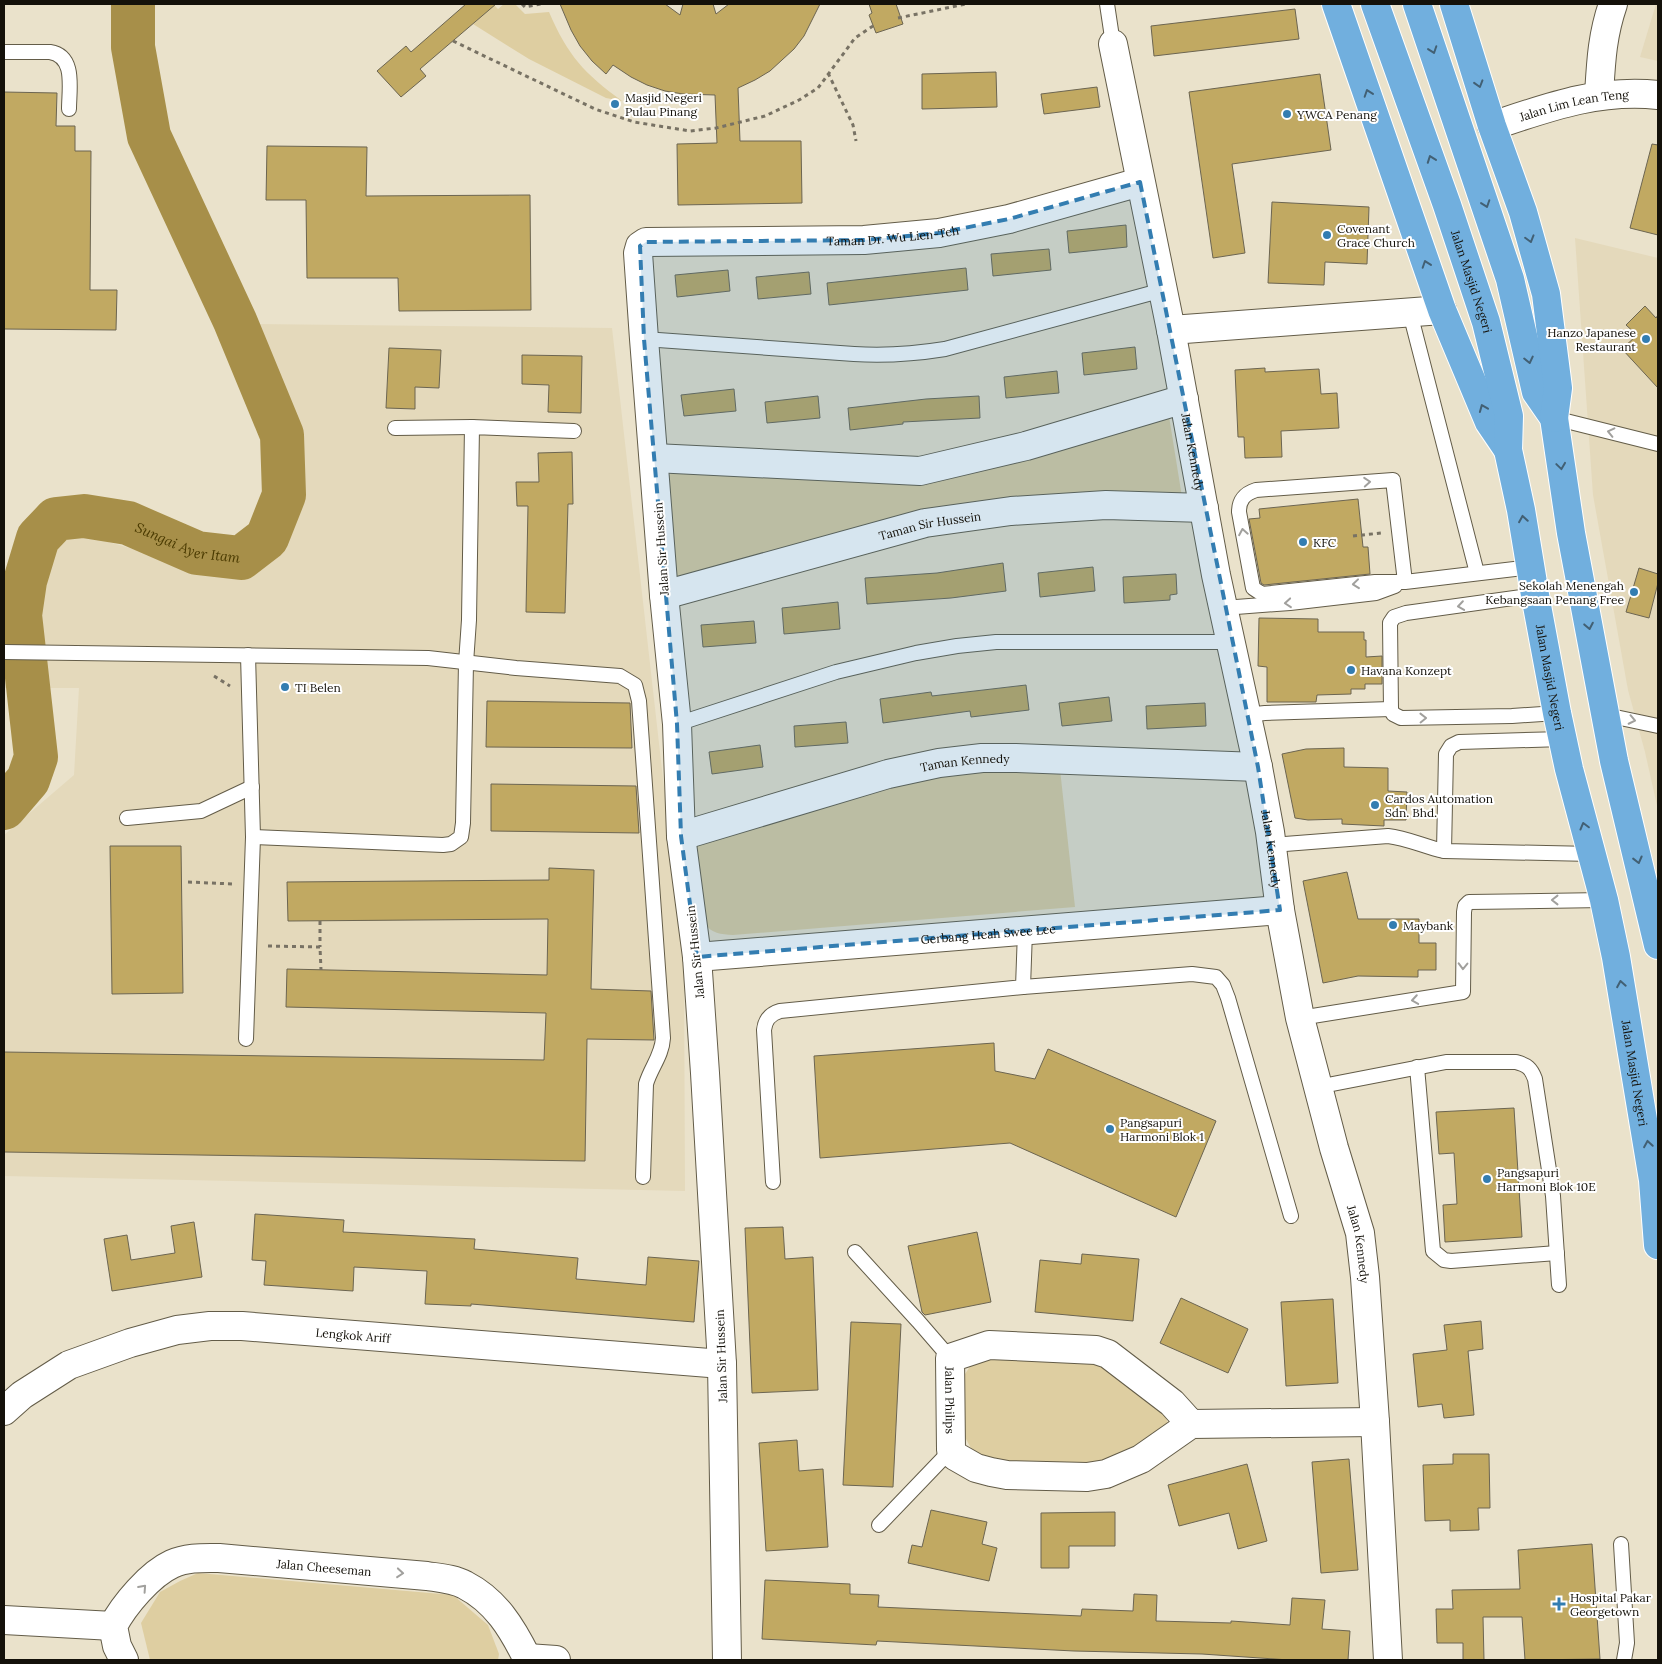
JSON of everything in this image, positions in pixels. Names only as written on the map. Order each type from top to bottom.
[{"type":"highway","points":[[1336,4],[1442,310],[1489,422],[1508,450]]},
{"type":"highway","name":"Jalan Masjid Negeri","points":[[1375,4],[1486,322],[1509,416],[1508,450],[1521,510],[1560,726],[1604,900],[1616,957],[1653,1180],[1658,1245]]},
{"type":"highway","points":[[1418,4],[1508,270],[1536,392],[1554,418]]},
{"type":"highway","points":[[1454,4],[1492,126],[1523,212],[1546,294],[1558,388],[1554,418],[1571,534],[1614,761],[1658,945]]},
{"type":"street","points":[[1599,95],[1602,48],[1613,4]]},
{"type":"street","name":"Jalan Kennedy","points":[[1112,44],[1172,330],[1204,508],[1258,766],[1272,845],[1280,910],[1300,1018],[1334,1148],[1360,1233],[1365,1277],[1375,1422],[1388,1660]]},
{"type":"street","name":"Jalan Lim Lean Teng","points":[[1492,126],[1554,106],[1599,95],[1658,95]]},
{"type":"street","name":"Taman Dr. Wu Lien-Teh","points":[[640,246],[646,242],[864,240],[940,233],[1009,218],[1140,182]]},
{"type":"street","name":"Jalan Sir Hussein","points":[[640,246],[638,252],[644,339],[664,595],[677,724],[681,836],[697,957],[722,1364],[727,1660]]},
{"type":"street","points":[[1172,330],[1442,310]]},
{"type":"street","points":[[654,458],[920,471],[1026,446],[1184,399]]},
{"type":"street","name":"Taman Sir Hussein","points":[[664,595],[925,523],[1011,511],[1106,506],[1204,508]]},
{"type":"street","name":"Taman Kennedy","points":[[681,836],[888,774],[939,763],[982,758],[1016,758],[1258,766]]},
{"type":"street","name":"Gerbang Heah Swee Lee","points":[[697,957],[1280,910]]},
{"type":"street","name":"Lengkok Ariff","points":[[4,1411],[22,1395],[69,1365],[130,1342],[177,1330],[210,1326],[242,1326],[722,1364]]},
{"type":"street","name":"Jalan Philips","points":[[990,1345],[1096,1350],[1108,1354],[1172,1403],[1191,1424],[1141,1459],[1120,1469],[1094,1476],[1007,1475],[976,1468],[955,1456],[951,1450],[950,1358],[990,1345]]},
{"type":"street","points":[[1191,1424],[1375,1422]]},
{"type":"street","name":"Jalan Cheeseman","points":[[113,1626],[119,1615],[152,1578],[172,1564],[191,1559],[229,1559],[449,1579],[465,1584],[498,1610],[511,1627],[526,1659],[556,1660]]},
{"type":"street","points":[[4,1620],[113,1626],[117,1646],[124,1660]]},
{"type":"lane","points":[[1107,4],[1112,44]]},
{"type":"lane","points":[[4,52],[50,52],[57,53],[63,57],[67,63],[68,70],[69,109]]},
{"type":"lane","points":[[644,339],[885,356],[915,354],[945,349],[1163,290]]},
{"type":"lane","points":[[1410,313],[1477,573]]},
{"type":"lane","points":[[1554,418],[1658,444]]},
{"type":"lane","points":[[252,837],[443,845],[451,844],[461,837],[463,823],[466,663],[470,620],[472,427]]},
{"type":"lane","points":[[395,428],[472,427],[574,431]]},
{"type":"lane","points":[[1405,582],[1393,480],[1256,490],[1242,497],[1239,504],[1239,512],[1253,588],[1262,594],[1375,582],[1405,582],[1531,567]]},
{"type":"lane","points":[[1224,608],[1290,603],[1376,593],[1405,582]]},
{"type":"lane","points":[[1535,595],[1406,613],[1394,617],[1390,623],[1391,709],[1393,714],[1401,718],[1512,716],[1560,726]]},
{"type":"lane","points":[[677,724],[836,672],[916,653],[957,646],[996,642],[1231,642]]},
{"type":"lane","points":[[4,652],[428,658],[516,668],[620,676],[635,686],[639,701],[663,1038],[660,1055],[649,1072],[646,1084],[642,1177]]},
{"type":"lane","points":[[246,1038],[252,837],[248,656]]},
{"type":"lane","points":[[1246,715],[1391,709]]},
{"type":"lane","points":[[1606,715],[1658,726]]},
{"type":"lane","points":[[1444,851],[1446,754],[1450,746],[1460,742],[1560,726]]},
{"type":"lane","points":[[127,818],[200,811],[252,787]]},
{"type":"lane","points":[[1272,845],[1388,836],[1398,837],[1444,851],[1592,854]]},
{"type":"lane","points":[[1300,1018],[1463,992],[1464,912],[1465,906],[1469,902],[1604,900]]},
{"type":"lane","points":[[1023,987],[1025,931]]},
{"type":"lane","points":[[773,1182],[764,1030],[764,1024],[773,1013],[1023,987],[1192,974],[1216,976],[1224,985],[1291,1216]]},
{"type":"lane","points":[[1317,1087],[1446,1062],[1516,1062],[1525,1064],[1532,1070],[1535,1079],[1553,1196],[1559,1285]]},
{"type":"lane","points":[[1417,1067],[1434,1251],[1444,1260],[1451,1261],[1557,1253]]},
{"type":"lane","points":[[855,1252],[950,1358]]},
{"type":"lane","points":[[878,1525],[951,1450]]},
{"type":"lane","points":[[1621,1544],[1627,1643],[1624,1660]]},
{"type":"path","points":[[522,4],[525,7],[541,4]]},
{"type":"path","points":[[898,18],[966,4]]},
{"type":"path","points":[[453,40],[595,109],[634,122],[690,131],[716,128],[765,116],[798,100],[818,88],[855,38],[876,24]]},
{"type":"path","points":[[828,73],[853,125],[856,142]]},
{"type":"path","points":[[1353,536],[1399,531]]},
{"type":"path","points":[[188,882],[241,884]]},
{"type":"path","points":[[320,921],[320,946]]},
{"type":"highlighted area","points":[[1140,182],[1258,767],[1280,910],[697,957],[681,836],[677,724],[644,339],[640,246],[646,242],[864,240],[939,233],[1009,219]]},
{"type":"shaded area","points":[[504,4],[515,4],[525,14],[549,12],[563,41],[578,62],[597,81],[622,101],[606,98],[529,59],[473,24],[494,5],[498,9]]},
{"type":"shaded area","points":[[1656,4],[1658,4],[1658,61],[1640,57]]},
{"type":"shaded area","name":"Sekolah Menengah Kebangsaan Penang Free","points":[[1575,238],[1658,258],[1658,810],[1628,690],[1593,495]]},
{"type":"shaded area","points":[[251,324],[612,328],[684,964],[685,1191],[4,1176],[4,835],[74,775],[79,688],[4,688],[4,581],[44,580],[51,553],[60,538],[80,534],[202,571],[233,576],[277,555],[301,498],[302,427]]},
{"type":"shaded area","points":[[1168,410],[1182,497],[965,504],[939,507],[678,579],[673,576],[667,477],[673,472],[854,474]]},
{"type":"shaded area","points":[[1060,769],[1075,907],[733,935],[720,934],[713,931],[705,923],[695,843],[706,838],[954,770]]},
{"type":"shaded area","points":[[996,1356],[1100,1364],[1164,1413],[1169,1426],[1110,1463],[990,1462],[974,1454],[965,1437],[965,1374],[975,1359]]},
{"type":"shaded area","points":[[198,1573],[453,1595],[488,1625],[499,1654],[498,1660],[150,1660],[141,1623],[160,1592]]},
{"type":"building","points":[[466,4],[496,4],[420,69],[426,76],[401,97],[377,71],[406,46],[411,52]]},
{"type":"building","points":[[560,4],[665,4],[680,15],[683,4],[713,4],[716,14],[729,4],[820,4],[804,36],[794,49],[770,71],[738,88],[740,141],[801,141],[802,203],[678,205],[677,144],[717,143],[715,95],[683,94],[665,91],[631,77],[613,65],[606,74],[580,46]]},
{"type":"building","points":[[869,4],[896,4],[903,24],[876,33],[869,15],[872,13]]},
{"type":"building","points":[[1295,9],[1299,39],[1154,56],[1151,26]]},
{"type":"building","points":[[996,72],[997,107],[922,109],[922,74]]},
{"type":"building","points":[[1320,74],[1331,150],[1232,164],[1245,253],[1213,258],[1189,92]]},
{"type":"building","points":[[1097,87],[1100,107],[1044,114],[1041,94]]},
{"type":"building","points":[[4,92],[57,93],[56,126],[75,126],[75,151],[91,151],[90,290],[117,290],[116,330],[4,329]]},
{"type":"building","points":[[1652,144],[1658,145],[1658,235],[1630,228]]},
{"type":"building","points":[[267,146],[367,147],[366,196],[530,195],[531,310],[399,311],[398,278],[307,278],[306,200],[266,200]]},
{"type":"building","points":[[1272,202],[1369,207],[1367,264],[1325,262],[1324,285],[1268,283]]},
{"type":"building","points":[[1126,225],[1127,247],[1069,253],[1067,231]]},
{"type":"building","points":[[1049,249],[1051,270],[993,276],[991,254]]},
{"type":"building","points":[[966,268],[968,290],[829,305],[827,283]]},
{"type":"building","points":[[728,270],[730,291],[677,297],[675,275]]},
{"type":"building","points":[[809,272],[811,294],[758,299],[756,277]]},
{"type":"building","points":[[1645,306],[1656,318],[1658,315],[1658,388],[1622,349],[1637,335],[1626,325]]},
{"type":"building","points":[[1135,347],[1137,369],[1084,375],[1082,353]]},
{"type":"building","points":[[389,348],[441,350],[439,388],[415,387],[415,409],[386,408]]},
{"type":"building","points":[[522,355],[582,356],[581,413],[548,412],[549,385],[522,384]]},
{"type":"building","points":[[1265,368],[1265,372],[1319,369],[1321,394],[1337,393],[1339,428],[1281,431],[1282,457],[1245,458],[1244,437],[1238,437],[1235,370]]},
{"type":"building","points":[[1057,371],[1059,393],[1006,398],[1004,377]]},
{"type":"building","points":[[734,389],[736,411],[684,416],[681,395]]},
{"type":"building","points":[[818,396],[820,418],[767,423],[765,402]]},
{"type":"building","points":[[979,396],[980,418],[903,422],[903,424],[850,430],[848,408],[926,399]]},
{"type":"building","points":[[572,452],[573,504],[568,504],[565,613],[526,612],[528,506],[517,506],[516,482],[539,482],[538,453]]},
{"type":"building","name":"KFC","points":[[1358,499],[1363,547],[1368,547],[1370,574],[1264,585],[1261,583],[1249,519],[1260,518],[1259,509]]},
{"type":"building","points":[[1003,563],[1006,591],[951,598],[867,604],[865,578],[937,573]]},
{"type":"building","points":[[1093,567],[1095,591],[1040,597],[1038,573]]},
{"type":"building","points":[[1639,568],[1658,574],[1658,583],[1649,618],[1626,612]]},
{"type":"building","points":[[1176,574],[1177,594],[1170,595],[1170,600],[1124,603],[1123,577]]},
{"type":"building","points":[[838,602],[840,629],[784,634],[782,608]]},
{"type":"building","points":[[1259,618],[1318,619],[1318,632],[1364,632],[1366,657],[1382,656],[1382,684],[1365,684],[1365,689],[1351,689],[1351,694],[1317,695],[1316,702],[1267,702],[1267,667],[1258,666]]},
{"type":"building","points":[[754,621],[756,643],[703,647],[701,625]]},
{"type":"building","points":[[1026,685],[1029,710],[971,717],[970,711],[883,723],[880,699],[931,692],[932,696]]},
{"type":"building","points":[[1109,697],[1112,721],[1062,726],[1059,703]]},
{"type":"building","points":[[487,701],[630,703],[632,748],[486,747]]},
{"type":"building","points":[[1205,703],[1206,726],[1147,729],[1146,706]]},
{"type":"building","points":[[846,722],[848,743],[795,747],[794,726]]},
{"type":"building","points":[[760,745],[763,767],[712,774],[709,752]]},
{"type":"building","points":[[1344,748],[1344,767],[1388,768],[1388,791],[1407,792],[1406,820],[1384,820],[1384,826],[1342,824],[1342,819],[1308,820],[1295,818],[1282,754],[1306,749]]},
{"type":"building","points":[[491,784],[636,786],[639,833],[491,831]]},
{"type":"building","points":[[110,846],[181,846],[183,993],[112,994]]},
{"type":"building","points":[[549,868],[594,870],[591,989],[651,991],[654,1040],[587,1039],[585,1161],[4,1152],[4,1052],[544,1060],[546,1013],[286,1007],[287,969],[547,975],[548,919],[288,921],[287,882],[549,880]]},
{"type":"building","name":"Maybank","points":[[1347,872],[1358,919],[1419,919],[1419,943],[1436,943],[1436,970],[1418,970],[1418,977],[1358,976],[1323,983],[1303,881]]},
{"type":"building","name":"Pangsapuri Harmoni Blok 1","points":[[994,1043],[995,1071],[1035,1079],[1048,1049],[1216,1121],[1176,1217],[1010,1143],[820,1158],[814,1056]]},
{"type":"building","name":"Pangsapuri Harmoni Blok 10E","points":[[1514,1108],[1522,1237],[1445,1242],[1443,1205],[1457,1204],[1454,1153],[1439,1154],[1436,1112]]},
{"type":"building","points":[[255,1214],[344,1220],[343,1232],[475,1239],[474,1249],[578,1258],[576,1279],[646,1285],[648,1257],[699,1261],[694,1322],[471,1304],[471,1306],[425,1304],[427,1271],[354,1267],[353,1291],[264,1285],[266,1261],[252,1260]]},
{"type":"building","points":[[194,1222],[202,1277],[112,1291],[104,1239],[127,1235],[131,1260],[175,1253],[171,1226]]},
{"type":"building","points":[[783,1227],[785,1259],[813,1257],[818,1390],[752,1393],[745,1228]]},
{"type":"building","points":[[977,1232],[991,1302],[925,1315],[922,1312],[908,1246]]},
{"type":"building","points":[[1082,1254],[1139,1259],[1133,1321],[1035,1312],[1040,1260],[1081,1264]]},
{"type":"building","points":[[1181,1298],[1248,1329],[1228,1373],[1160,1343]]},
{"type":"building","points":[[1333,1299],[1338,1383],[1286,1386],[1281,1302]]},
{"type":"building","points":[[1481,1321],[1483,1349],[1468,1351],[1474,1415],[1444,1418],[1442,1404],[1418,1407],[1413,1354],[1447,1350],[1444,1325]]},
{"type":"building","points":[[851,1322],[901,1324],[893,1487],[843,1485]]},
{"type":"building","points":[[797,1440],[799,1471],[823,1469],[828,1547],[766,1551],[759,1443]]},
{"type":"building","points":[[1453,1454],[1489,1454],[1490,1508],[1478,1508],[1479,1530],[1450,1531],[1450,1520],[1425,1521],[1423,1465],[1453,1464]]},
{"type":"building","points":[[1349,1459],[1358,1570],[1321,1573],[1312,1462]]},
{"type":"building","points":[[1247,1464],[1267,1541],[1238,1549],[1229,1513],[1179,1526],[1168,1485]]},
{"type":"building","points":[[931,1510],[987,1522],[982,1544],[997,1548],[989,1581],[908,1563],[912,1545],[922,1547]]},
{"type":"building","points":[[1115,1512],[1115,1546],[1069,1546],[1069,1568],[1041,1568],[1041,1513]]},
{"type":"building","name":"Hospital Pakar Georgetown","points":[[1592,1544],[1600,1659],[1525,1660],[1522,1617],[1483,1617],[1484,1660],[1463,1660],[1463,1643],[1437,1643],[1436,1609],[1453,1609],[1452,1590],[1520,1589],[1518,1550]]},
{"type":"building","points":[[765,1580],[850,1584],[850,1594],[879,1595],[878,1607],[1081,1616],[1082,1609],[1133,1611],[1134,1594],[1157,1595],[1156,1621],[1231,1623],[1231,1621],[1290,1625],[1292,1598],[1325,1600],[1322,1629],[1350,1631],[1348,1660],[1289,1660],[1202,1654],[1074,1651],[877,1641],[876,1645],[762,1639]]},
{"type":"waterway","name":"Sungai Ayer Itam","points":[[4,808],[28,780],[36,757],[20,615],[25,581],[38,538],[56,519],[84,516],[128,523],[197,553],[241,558],[267,538],[284,495],[282,435],[235,321],[149,136],[133,47],[133,4]]},
{"type":"place","name":"Masjid Negeri Pulau Pinang","points":[[615,104]]},
{"type":"place","name":"YWCA Penang","points":[[1287,114]]},
{"type":"place","name":"Covenant Grace Church","points":[[1327,235]]},
{"type":"place","name":"Hanzo Japanese Restaurant","points":[[1646,339]]},
{"type":"place","name":"KFC","points":[[1303,542]]},
{"type":"place","name":"Sekolah Menengah Kebangsaan Penang Free","points":[[1634,592]]},
{"type":"place","name":"Havana Konzept","points":[[1351,670]]},
{"type":"place","name":"TI Belen","points":[[285,687]]},
{"type":"place","name":"Cardos Automation Sdn. Bhd.","points":[[1375,805]]},
{"type":"place","name":"Maybank","points":[[1393,925]]},
{"type":"place","name":"Pangsapuri Harmoni Blok 1","points":[[1110,1129]]},
{"type":"place","name":"Pangsapuri Harmoni Blok 10E","points":[[1487,1179]]},
{"type":"place","name":"Hospital Pakar Georgetown","points":[[1559,1604]]}]
